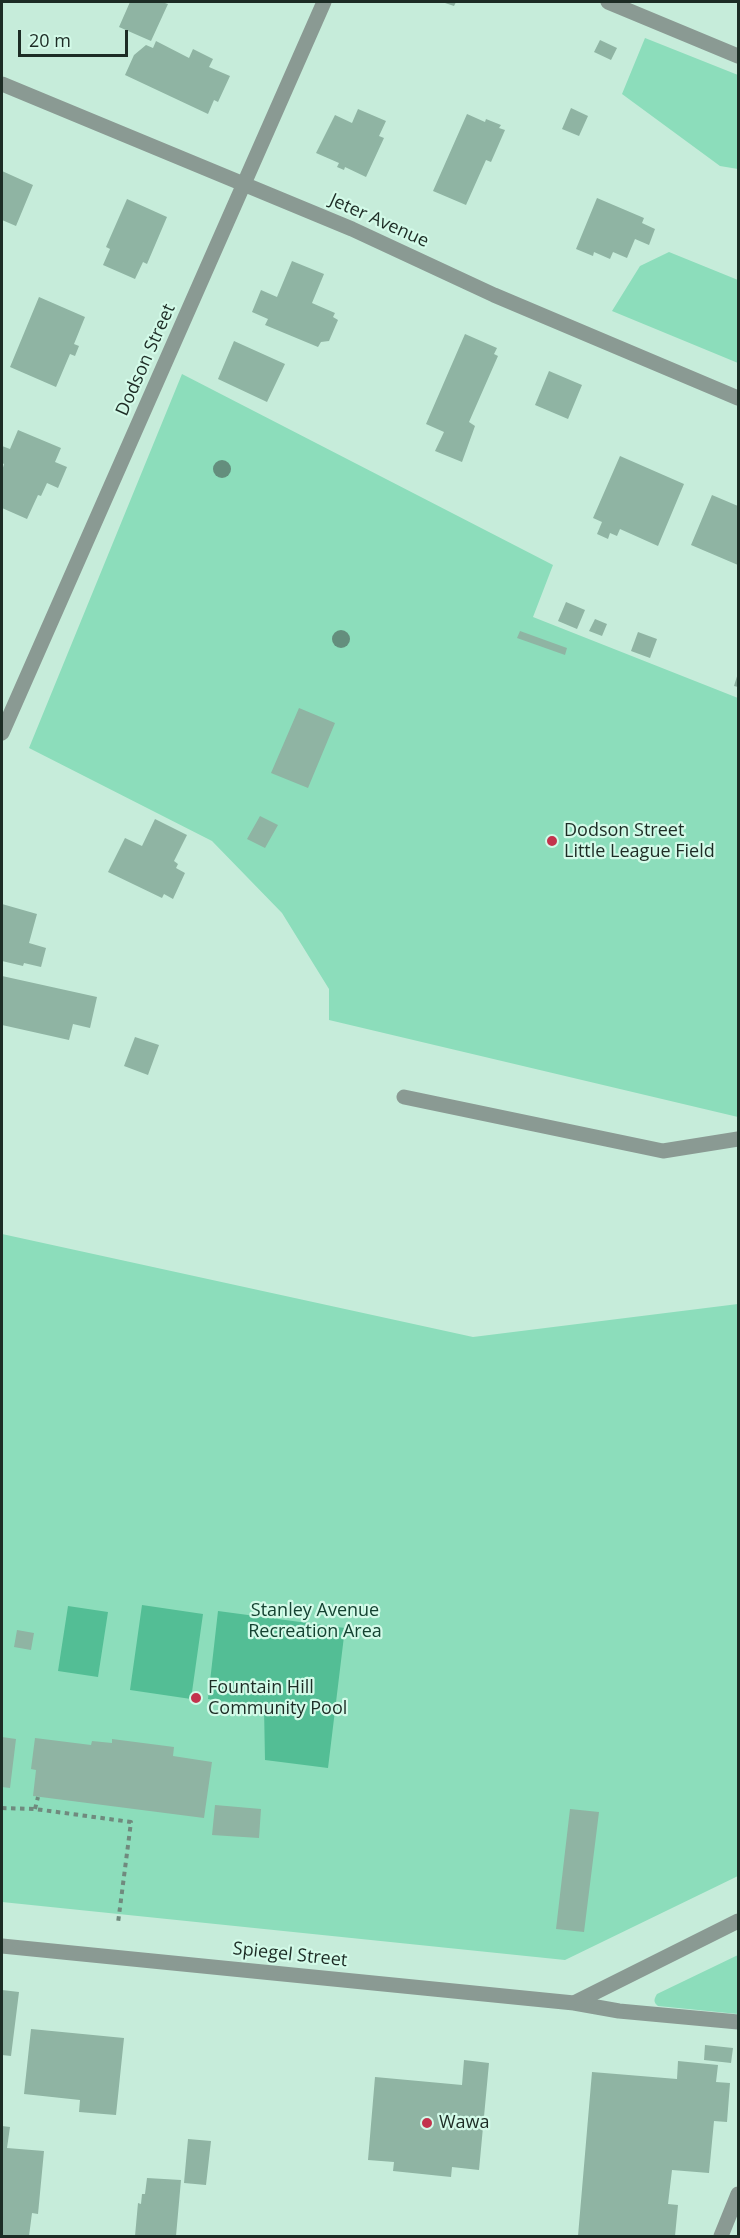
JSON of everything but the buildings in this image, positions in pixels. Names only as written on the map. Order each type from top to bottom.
[{"type":"street","name":"Dodson Street","points":[[2,733],[324,2]]},
{"type":"street","points":[[608,2],[738,56]]},
{"type":"street","name":"Jeter Avenue","points":[[2,84],[352,229],[494,295],[738,398]]},
{"type":"street","points":[[404,1097],[663,1151],[738,1139]]},
{"type":"street","points":[[574,2003],[738,1921]]},
{"type":"street","name":"Spiegel Street","points":[[2,1946],[574,2003],[619,2011],[738,2022]]},
{"type":"street","points":[[721,2236],[738,2194]]},
{"type":"path","points":[[35,1809],[38,1797]]},
{"type":"path","points":[[2,1808],[35,1809],[131,1822],[118,1923]]},
{"type":"green space","points":[[645,38],[738,75],[738,169],[720,166],[622,94]]},
{"type":"green space","points":[[669,252],[738,280],[738,363],[612,311],[640,266]]},
{"type":"green space","points":[[182,374],[553,565],[533,617],[738,698],[738,1117],[329,1020],[329,989],[282,913],[212,841],[29,748]]},
{"type":"green space","name":"Stanley Avenue Recreation Area","points":[[2,1234],[473,1337],[738,1304],[738,1876],[565,1960],[2,1902]]},
{"type":"green space","points":[[738,1955],[738,2014],[658,2006],[655,2003],[657,1994]]},
{"type":"shaded area","points":[[142,1605],[203,1614],[191,1699],[130,1690]]},
{"type":"shaded area","points":[[68,1606],[108,1612],[98,1677],[58,1671]]},
{"type":"shaded area","points":[[218,1611],[345,1628],[328,1768],[265,1760],[264,1707],[208,1699]]},
{"type":"place","name":"Dodson Street Little League Field","points":[[552,841]]},
{"type":"place","name":"Fountain Hill Community Pool","points":[[196,1698]]},
{"type":"place","name":"Wawa","points":[[427,2123]]}]
